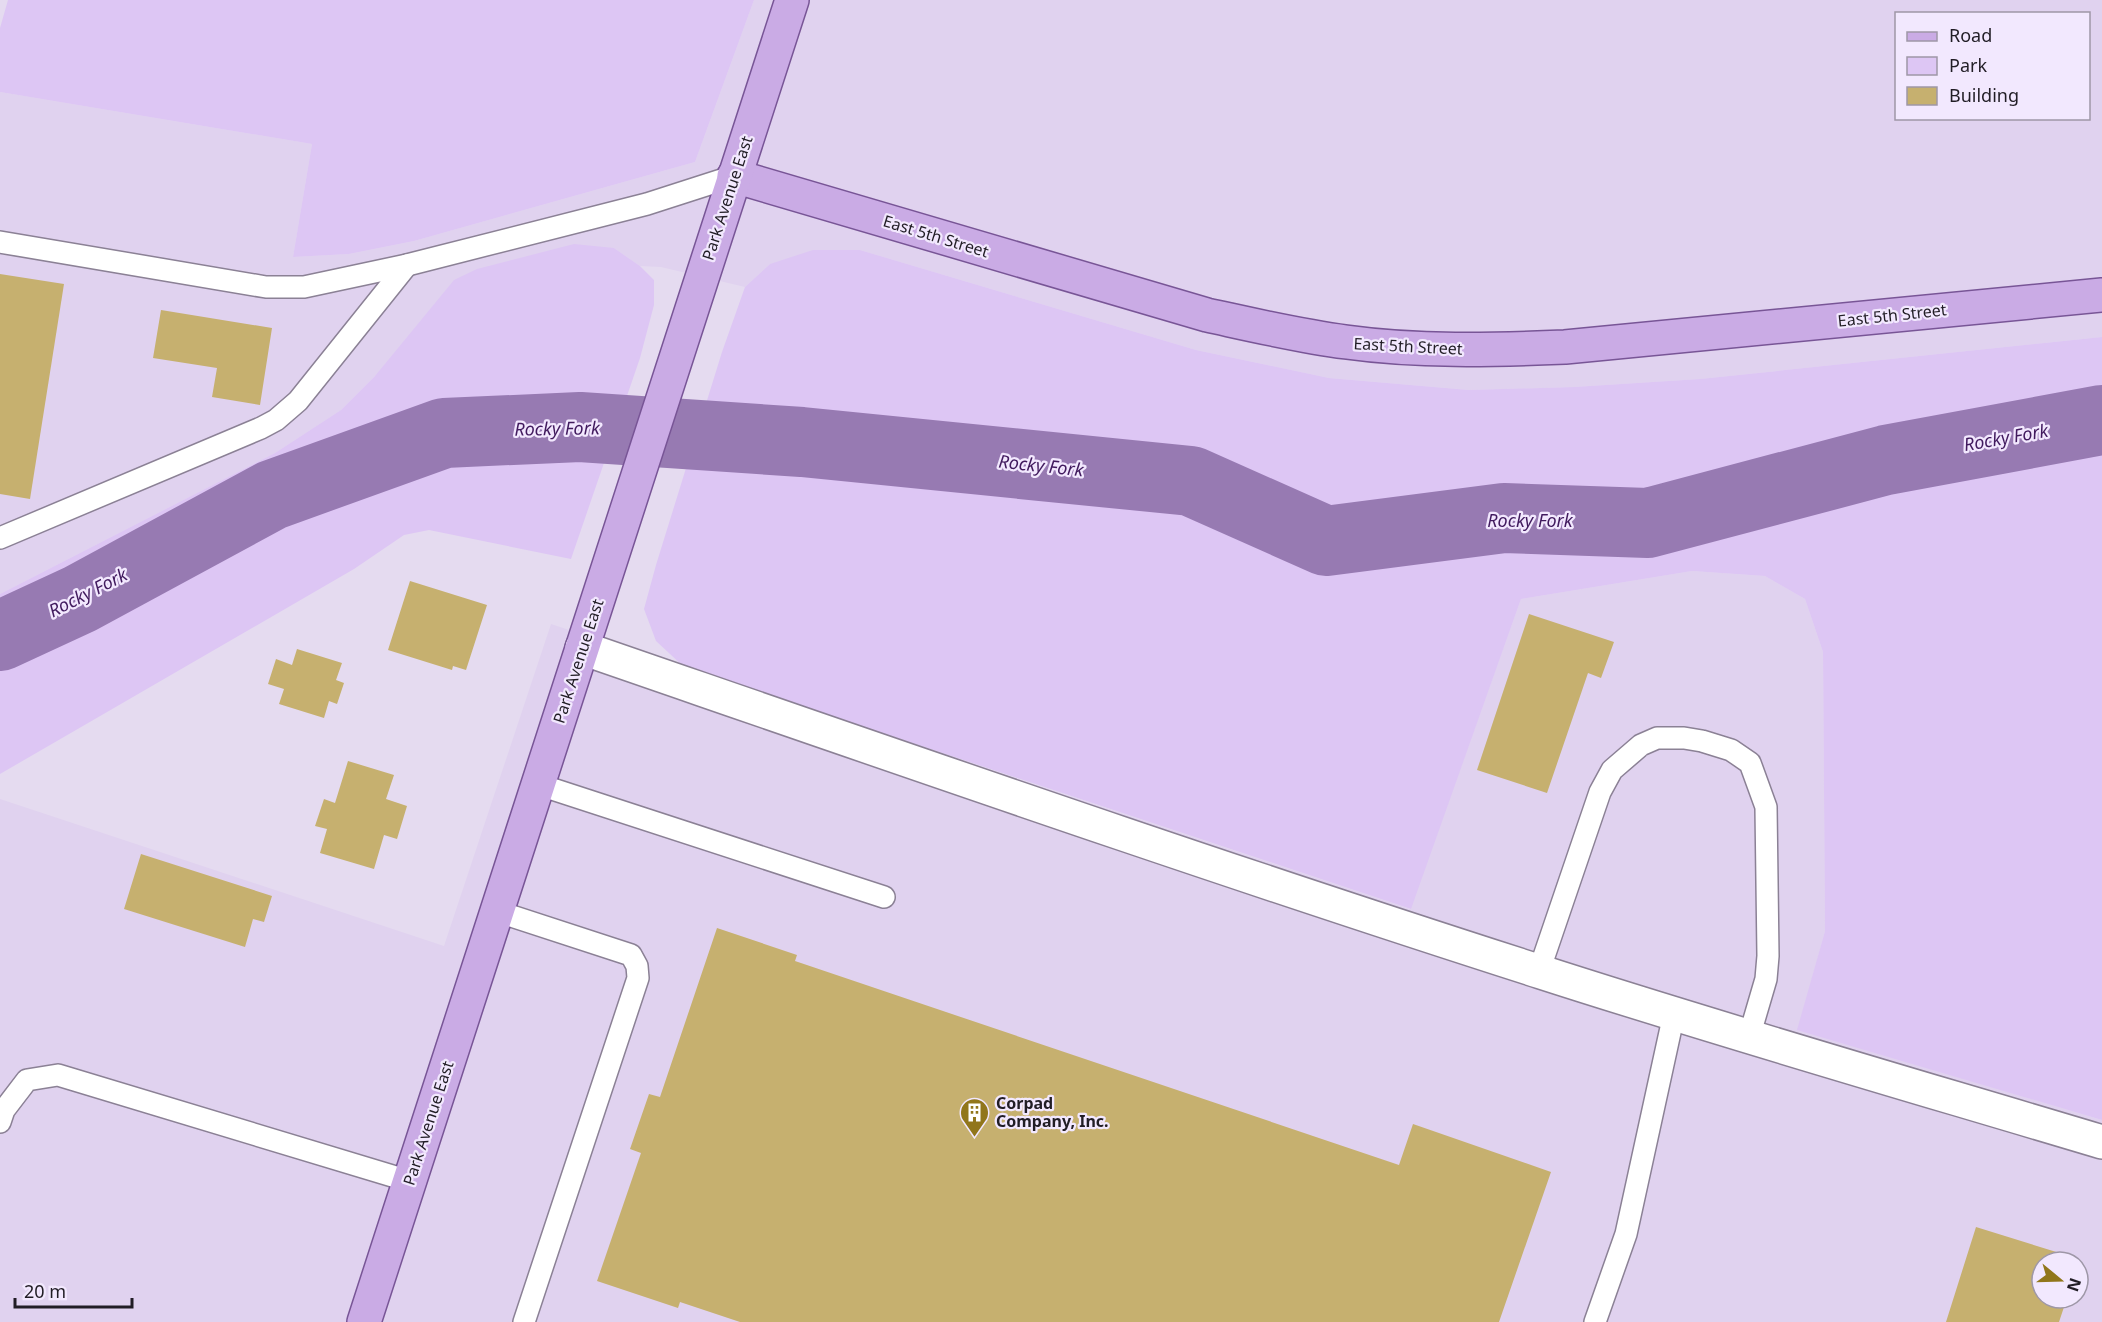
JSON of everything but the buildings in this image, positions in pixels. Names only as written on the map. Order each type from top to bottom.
[{"type":"main road","name":"Park Avenue East","points":[[364,1322],[792,0]]},
{"type":"main road","name":"East 5th Street","points":[[734,176],[1206,315],[1346,343],[1508,350],[1565,347],[2102,295]]},
{"type":"street","points":[[582,648],[927,767],[1539,971],[1749,1037],[2102,1142]]},
{"type":"lane","points":[[0,242],[266,288],[304,287],[407,265],[647,204],[734,176]]},
{"type":"lane","points":[[0,538],[276,420],[298,401],[407,265]]},
{"type":"lane","points":[[1539,971],[1600,792],[1612,770],[1641,745],[1657,738],[1684,738],[1731,750],[1750,763],[1766,807],[1767,968],[1766,980],[1749,1037]]},
{"type":"lane","points":[[537,784],[884,897]]},
{"type":"lane","points":[[496,911],[631,955],[637,966],[638,978],[524,1322]]},
{"type":"lane","points":[[1595,1322],[1626,1234],[1674,1014]]},
{"type":"lane","points":[[0,1122],[4,1110],[27,1080],[58,1075],[409,1181]]},
{"type":"shaded area","points":[[754,0],[2102,0],[2102,337],[1700,379],[1574,387],[1469,390],[1329,378],[1196,350],[860,250],[770,264],[745,287],[661,267],[640,266],[614,248],[375,376],[341,410],[275,453],[0,594],[0,92],[312,144],[293,257],[349,254],[414,241],[695,162]]},
{"type":"shaded area","points":[[1692,571],[1765,576],[1805,599],[1823,652],[1825,931],[1798,1029],[2102,1120],[2102,1322],[0,1322],[0,799],[444,946],[551,624],[1410,909],[1521,599]]},
{"type":"green space","points":[[8,0],[754,0],[695,162],[414,241],[349,254],[293,257],[312,144],[0,92],[0,28]]},
{"type":"green space","points":[[574,244],[614,248],[640,266],[654,280],[654,305],[640,358],[571,559],[429,530],[404,535],[354,569],[0,774],[0,594],[275,453],[341,410],[375,376],[454,280],[477,269]]},
{"type":"green space","points":[[813,250],[860,250],[1196,350],[1329,378],[1469,390],[1574,387],[1700,379],[2102,337],[2102,1120],[1797,1030],[1825,931],[1823,652],[1805,599],[1765,576],[1692,571],[1521,599],[1411,909],[684,667],[656,641],[644,609],[656,565],[722,352],[745,287],[770,264]]},
{"type":"waterway","name":"Rocky Fork","points":[[0,636],[80,599],[272,495],[444,433],[580,427],[802,442],[1191,481],[1326,541],[1504,518],[1648,523],[1886,460],[2102,420]]},
{"type":"place","name":"Corpad Company, Inc.","points":[[975,1138]]}]
